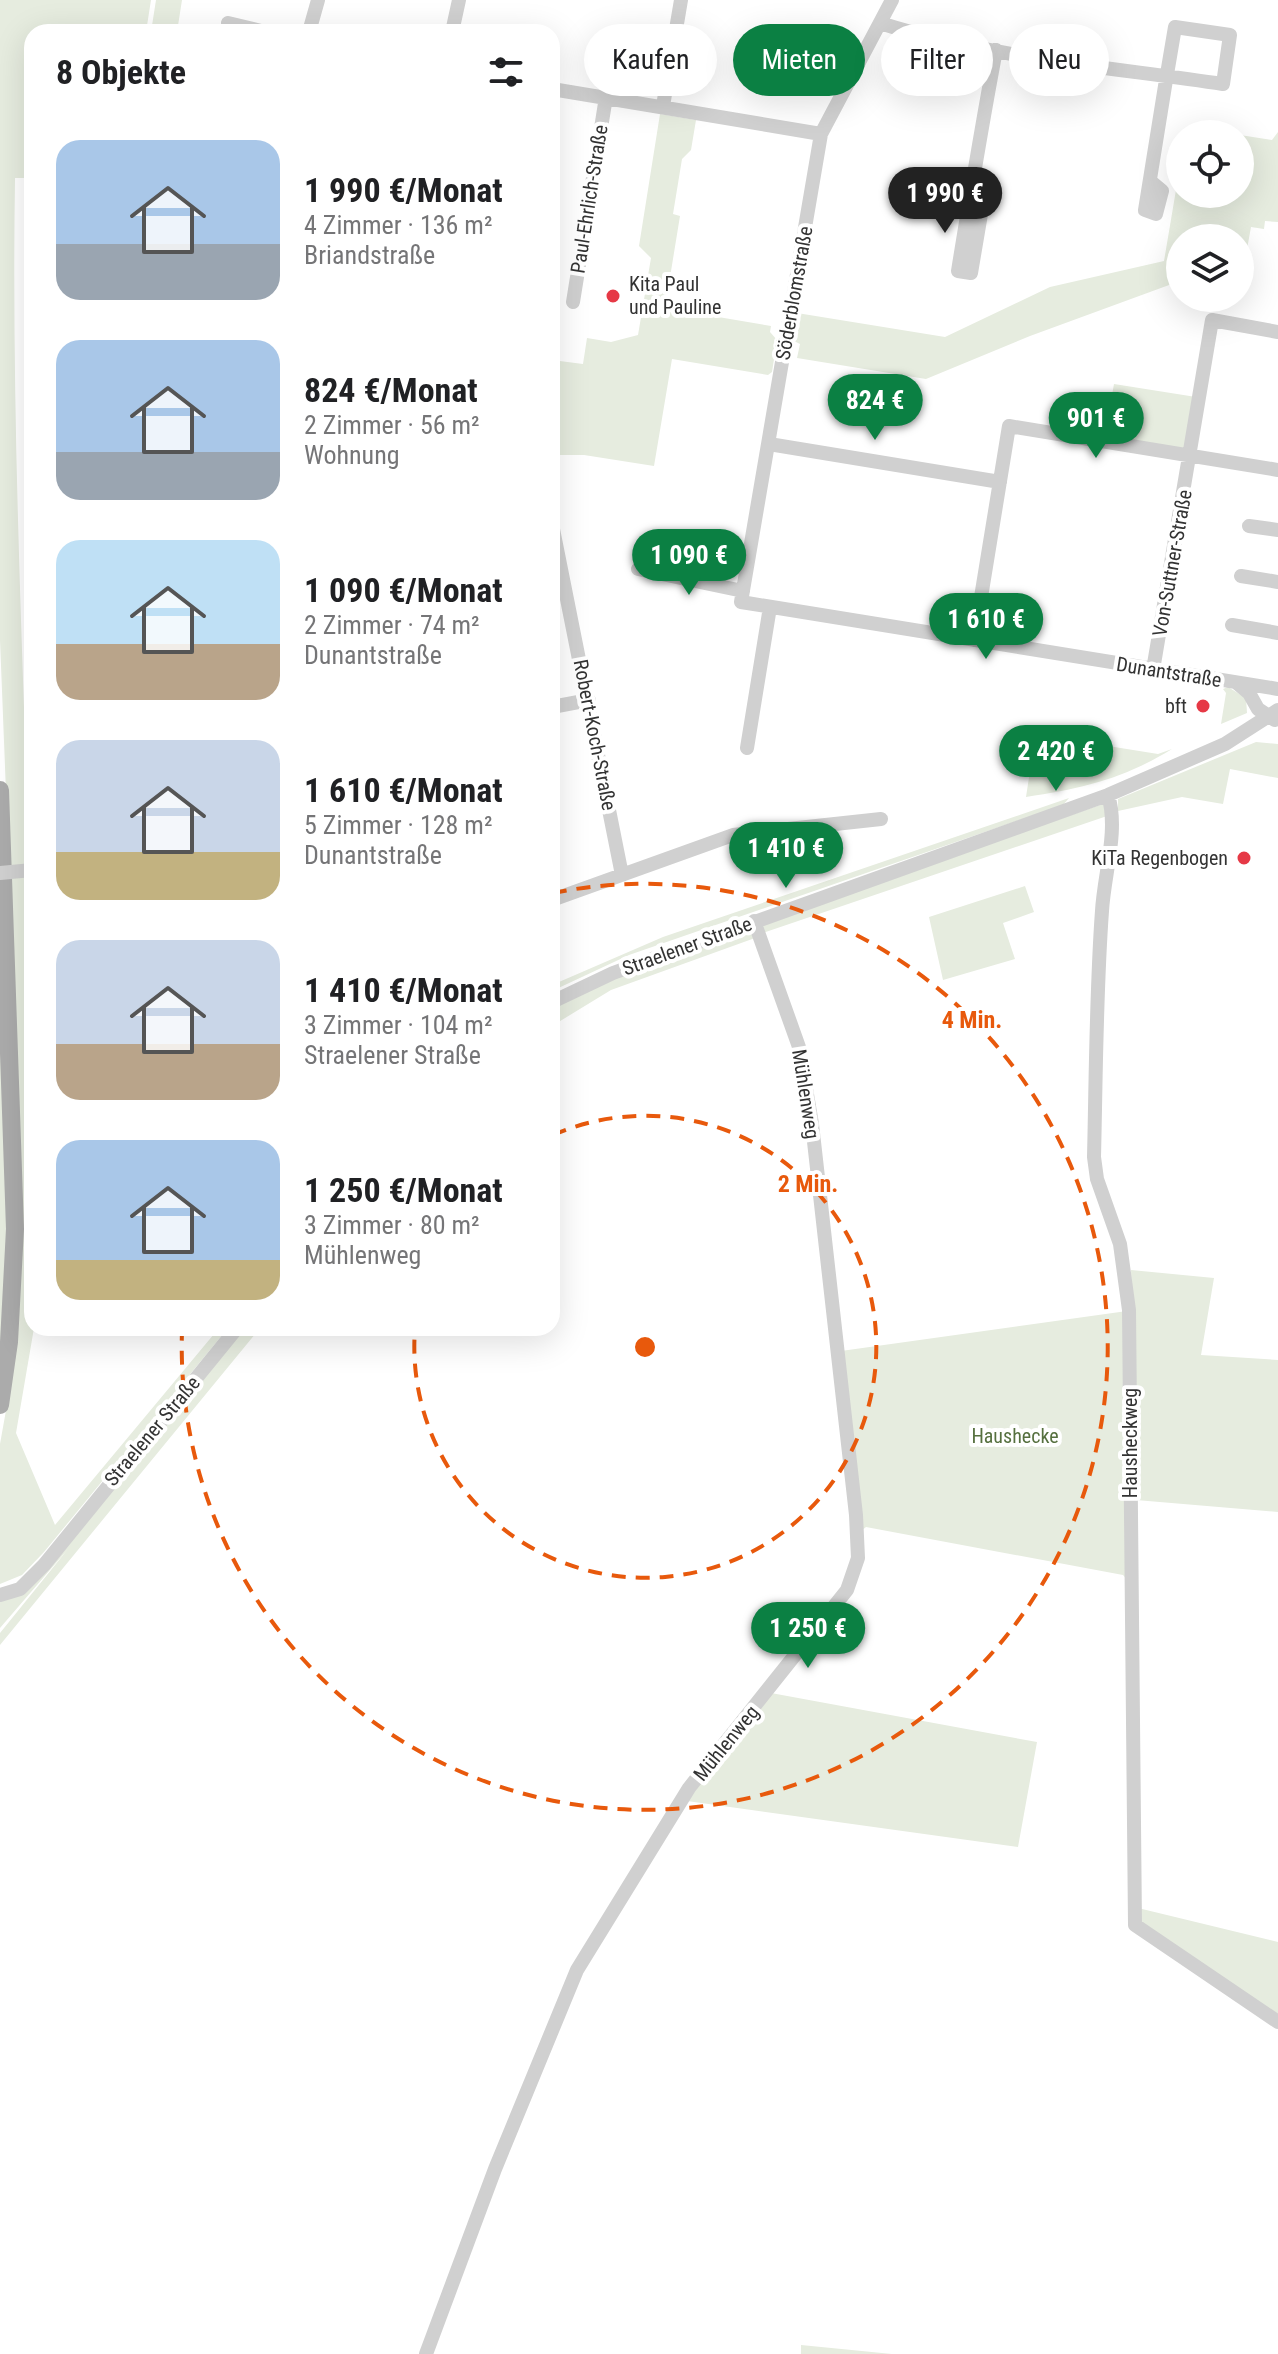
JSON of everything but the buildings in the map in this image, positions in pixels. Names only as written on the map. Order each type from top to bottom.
[{"type":"main road","points":[[0,790],[15,1229],[11,1329],[0,1405]]},
{"type":"street","points":[[311,24],[318,0]]},
{"type":"street","points":[[454,24],[459,0]]},
{"type":"street","points":[[663,106],[681,0]]},
{"type":"street","name":"Söderblomstraße","points":[[742,596],[821,134],[892,0]]},
{"type":"street","points":[[228,23],[232,24]]},
{"type":"street","points":[[880,23],[936,41],[1168,76],[1223,84],[1230,35],[1175,27],[1168,76],[1150,181]]},
{"type":"street","points":[[969,200],[996,50]]},
{"type":"street","points":[[560,90],[821,134]]},
{"type":"street","name":"Paul-Ehrlich-Straße","points":[[573,302],[606,97]]},
{"type":"street","name":"Von-Suttner-Straße","points":[[1153,670],[1212,320],[1278,332]]},
{"type":"street","points":[[974,640],[1009,426],[1278,470]]},
{"type":"street","points":[[769,444],[1000,482]]},
{"type":"street","points":[[1249,526],[1278,530]]},
{"type":"street","name":"Robert-Koch-Straße","points":[[560,562],[622,875]]},
{"type":"street","name":"Dunantstraße","points":[[638,569],[742,596],[770,607],[1278,689]]},
{"type":"street","points":[[1241,576],[1278,582]]},
{"type":"street","points":[[747,748],[770,607]]},
{"type":"street","points":[[1232,625],[1278,633]]},
{"type":"street","name":"Dunantstraße","points":[[1236,682],[1249,693],[1258,709],[1275,716]]},
{"type":"street","points":[[560,705],[589,700]]},
{"type":"street","name":"Straelener Straße","points":[[560,998],[600,978],[1108,795],[1225,744],[1275,716]]},
{"type":"street","name":"Hausheckweg","points":[[1108,795],[1113,819],[1104,876],[1099,957],[1094,1157],[1097,1179],[1120,1244],[1129,1310],[1135,1925],[1278,2022]]},
{"type":"street","points":[[560,897],[733,835],[881,819]]},
{"type":"street","points":[[0,873],[24,871]]},
{"type":"street","name":"Mühlenweg","points":[[426,2354],[495,2169],[577,1970],[689,1788],[847,1590],[858,1558],[855,1499],[812,1124],[799,1047],[754,921]]},
{"type":"street","name":"Straelener Straße","points":[[0,1595],[20,1589],[31,1579],[230,1336]]},
{"type":"street","name":"Straelener Straße","points":[[0,1587],[21,1579],[67,1533]]},
{"type":"green space","points":[[0,0],[151,0],[147,24],[24,24],[24,178],[15,178],[14,324],[24,700],[24,1336],[33,1336],[16,1433],[55,1525],[212,1336],[221,1336],[44,1552],[22,1575],[0,1584],[0,1444],[10,1388],[9,868],[0,640]]},
{"type":"green space","points":[[156,0],[182,0],[178,24],[152,24]]},
{"type":"green space","points":[[660,114],[696,120],[691,150],[682,159],[673,214],[680,216],[665,308],[771,326],[770,332],[777,340],[772,372],[768,375],[672,359],[654,466],[584,455],[560,455],[560,361],[583,364],[587,338],[611,342],[638,335],[651,258],[639,246]]},
{"type":"green space","points":[[1278,132],[1278,222],[1265,221],[1264,229],[1254,227],[1254,224],[1170,224],[1173,208],[1254,208],[1254,137],[1272,140]]},
{"type":"green space","points":[[1166,249],[1166,286],[1030,336],[926,379],[797,358],[800,344],[792,340],[797,313],[945,337],[1050,287],[1164,261]]},
{"type":"green space","points":[[1114,384],[1196,397],[1187,450],[1104,439]]},
{"type":"green space","points":[[1228,687],[1246,698],[1247,713],[1221,724],[1226,693],[1223,689]]},
{"type":"green space","points":[[1021,732],[1158,754],[1172,749],[1136,768],[1101,781],[1026,797],[1034,745],[1022,743]]},
{"type":"green space","points":[[1256,742],[1278,744],[1278,778],[1230,769],[1223,804],[1182,797],[1118,811],[1118,799]]},
{"type":"green space","points":[[1069,798],[1063,805],[629,955],[560,987],[560,982],[663,937]]},
{"type":"green space","points":[[1103,804],[1110,815],[760,934],[762,923]]},
{"type":"green space","points":[[1025,886],[1034,912],[1003,923],[1015,959],[943,980],[929,917]]},
{"type":"green space","points":[[745,928],[755,938],[611,990],[560,1021],[560,1005],[588,989]]},
{"type":"green space","points":[[0,938],[9,1230],[0,1368]]},
{"type":"green space","points":[[1131,1270],[1214,1278],[1201,1355],[1278,1360],[1278,1512],[1136,1500]]},
{"type":"green space","name":"Haushecke","points":[[1127,1311],[1129,1582],[1123,1575],[866,1527],[860,1532],[841,1351]]},
{"type":"green space","points":[[237,1336],[253,1336],[0,1645],[0,1633],[68,1549],[0,1628],[0,1599],[104,1496]]},
{"type":"green space","points":[[771,1693],[1037,1742],[1018,1847],[687,1801]]},
{"type":"green space","points":[[1138,1908],[1278,1942],[1278,2017],[1138,1923]]},
{"type":"green space","points":[[801,2345],[892,2354],[801,2354]]},
{"type":"place","name":"Kita Paul und Pauline","points":[[613,296]]},
{"type":"place","name":"bft","points":[[1203,706]]},
{"type":"place","name":"KiTa Regenbogen","points":[[1244,858]]}]
